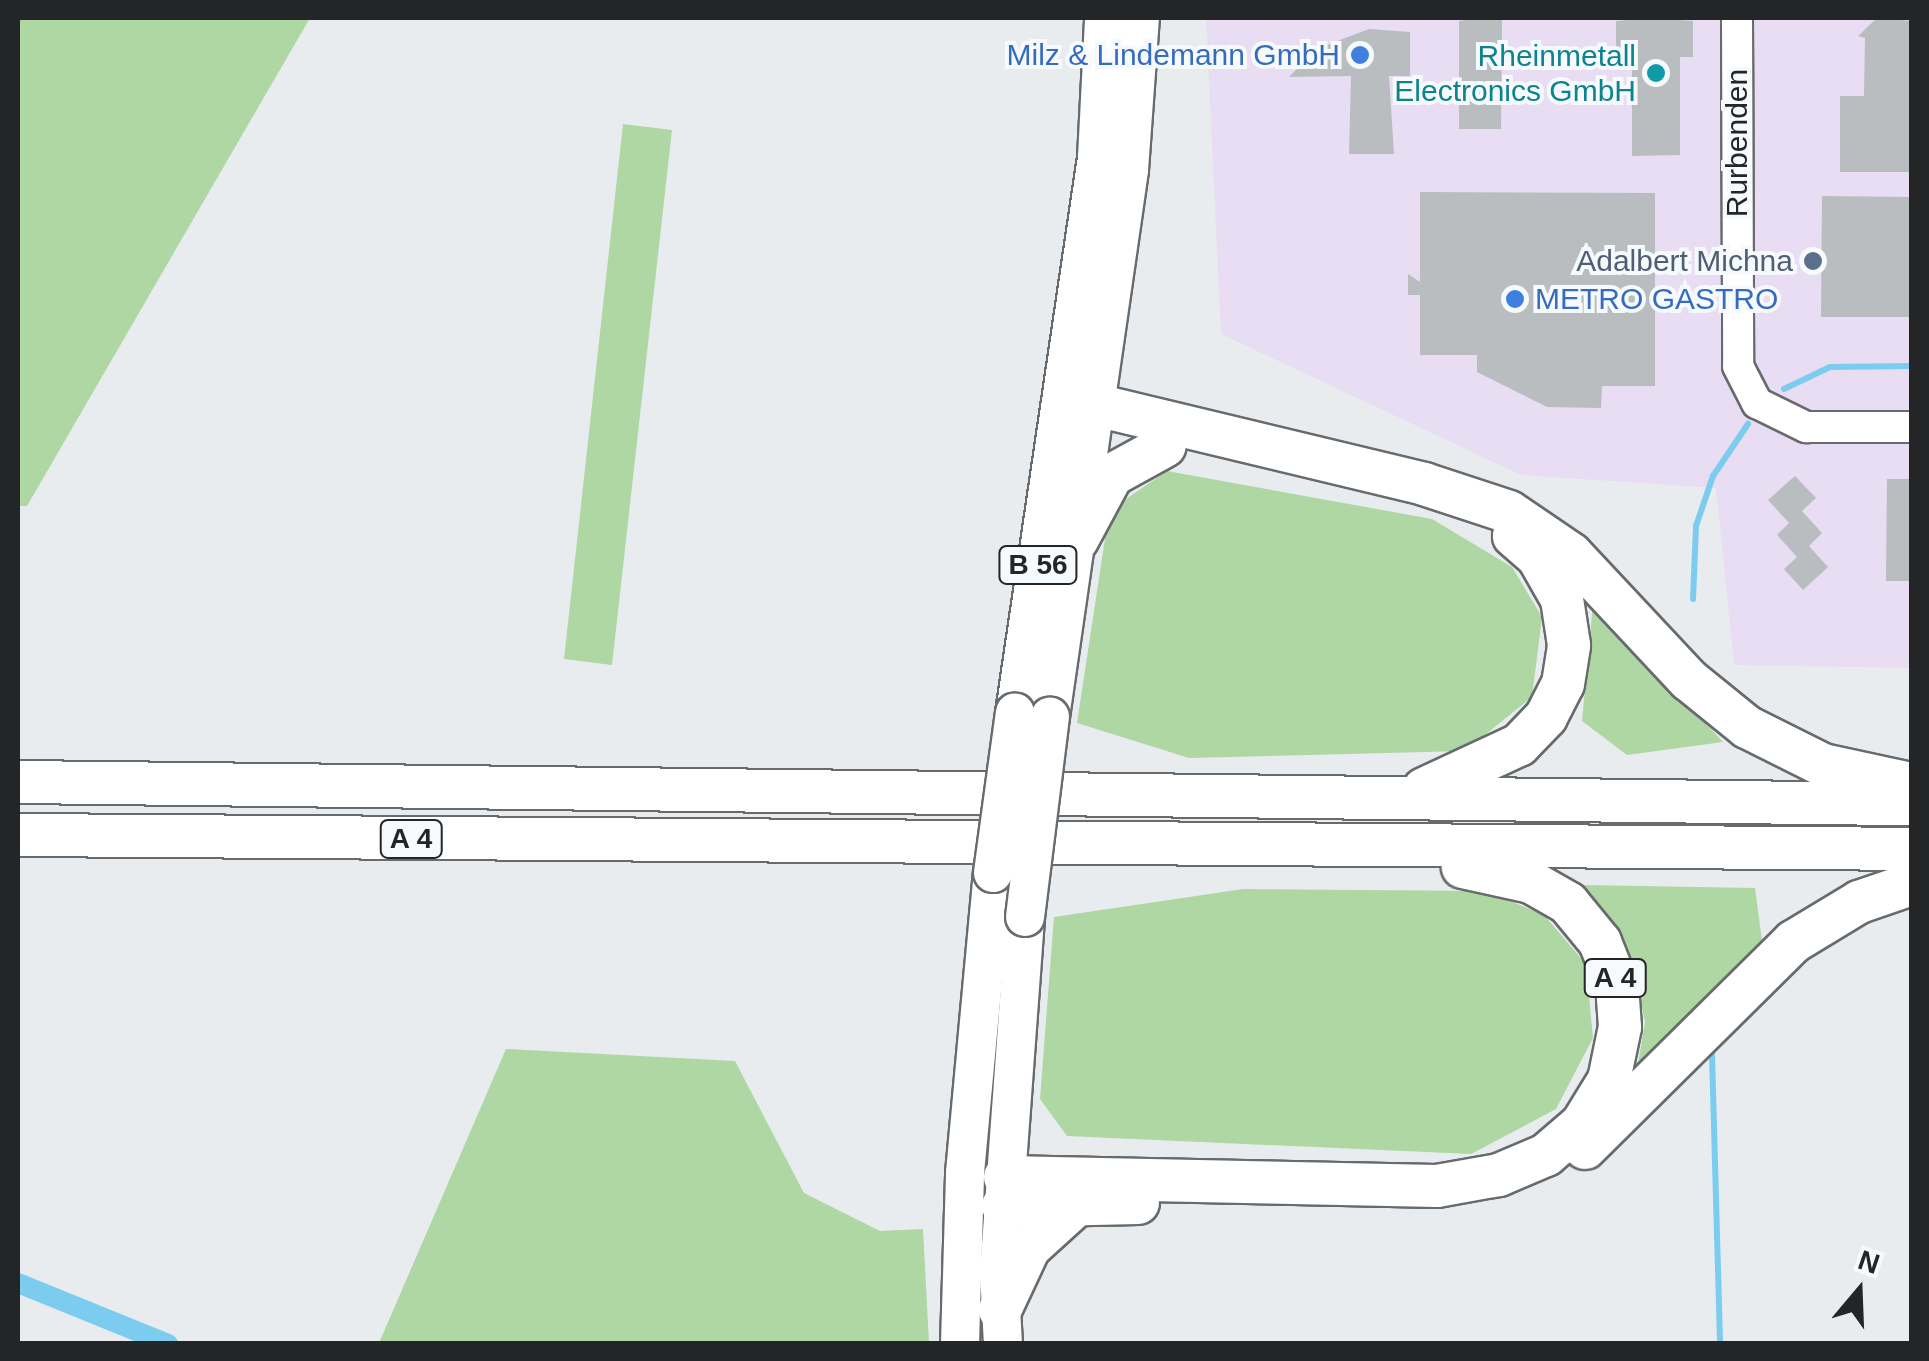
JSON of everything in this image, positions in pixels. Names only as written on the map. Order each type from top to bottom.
[{"type":"highway","points":[[1083,418],[1166,446],[1444,504],[1504,530],[1547,569],[1562,598],[1569,645],[1553,706],[1507,754],[1401,797]]},
{"type":"highway","points":[[1083,418],[1478,500],[1522,519],[1563,547],[1689,680],[1746,727],[1823,764],[1912,784]]},
{"type":"highway","points":[[1078,540],[1112,474],[1166,446]]},
{"type":"highway","name":"A 4","points":[[18,782],[1912,804]]},
{"type":"highway","name":"A 4","points":[[18,835],[1349,848],[1912,849]]},
{"type":"highway","name":"A 4","points":[[984,1190],[1436,1186],[1532,1163],[1582,1124],[1616,1055],[1617,984],[1594,933],[1557,894],[1496,872],[1349,848]]},
{"type":"highway","points":[[984,1190],[1072,1209],[1175,1201],[1435,1204],[1507,1193],[1554,1171],[1606,1132],[1807,931],[1859,902],[1912,884]]},
{"type":"highway","points":[[1001,1327],[1029,1248],[1072,1209]]},
{"type":"main road","name":"B 56","points":[[1033,715],[1078,540],[1104,18]]},
{"type":"main road","name":"B 56","points":[[960,1344],[984,1190],[1006,915],[1033,715],[1083,418],[1140,35]]},
{"type":"main road","name":"B 56","points":[[984,1190],[1001,1327]]},
{"type":"street","points":[[1140,35],[1160,18]]},
{"type":"street","name":"Rurbenden","points":[[1737,18],[1738,366],[1756,404],[1806,427],[1912,428]]},
{"type":"shaded area","points":[[1206,18],[1911,18],[1911,668],[1734,665],[1716,488],[1521,475],[1221,334]]},
{"type":"green space","points":[[18,18],[310,18],[27,506],[18,506]]},
{"type":"green space","points":[[623,124],[672,130],[612,665],[564,659]]},
{"type":"green space","points":[[1167,471],[1432,519],[1512,567],[1542,617],[1532,697],[1465,751],[1189,758],[1077,723],[1108,519],[1120,503]]},
{"type":"green space","points":[[1593,604],[1723,742],[1627,755],[1582,721]]},
{"type":"green space","points":[[1583,885],[1755,888],[1763,948],[1634,1088],[1645,1022],[1631,957]]},
{"type":"green space","points":[[1243,889],[1486,891],[1544,915],[1586,964],[1593,1038],[1556,1109],[1471,1154],[1067,1136],[1040,1099],[1054,917]]},
{"type":"green space","points":[[506,1049],[735,1061],[804,1193],[880,1231],[923,1229],[929,1343],[379,1343]]},
{"type":"building","points":[[1877,18],[1912,21],[1912,172],[1840,172],[1840,96],[1864,96],[1865,38],[1858,36]]},
{"type":"building","points":[[1502,20],[1501,129],[1459,129],[1459,21]]},
{"type":"building","name":"Rheinmetall Electronics GmbH","points":[[1616,21],[1693,21],[1693,57],[1680,57],[1680,155],[1632,156],[1632,48],[1616,48]]},
{"type":"building","points":[[1369,29],[1410,32],[1410,76],[1389,76],[1394,154],[1349,154],[1351,76],[1289,77],[1316,49]]},
{"type":"building","name":"METRO GASTRO","points":[[1420,192],[1655,193],[1655,386],[1602,386],[1601,408],[1547,407],[1477,372],[1477,355],[1420,355],[1420,295],[1408,295],[1408,274],[1420,282]]},
{"type":"building","points":[[1822,196],[1912,197],[1912,317],[1821,317]]},
{"type":"building","points":[[1795,476],[1816,498],[1802,511],[1822,533],[1809,546],[1828,567],[1803,590],[1784,569],[1797,557],[1777,535],[1789,523],[1768,500]]},
{"type":"building","points":[[1887,479],[1912,479],[1912,581],[1886,581]]},
{"type":"waterway","points":[[1784,389],[1830,367],[1912,366]]},
{"type":"waterway","points":[[1693,599],[1696,526],[1713,476],[1748,424]]},
{"type":"waterway","points":[[1712,1055],[1720,1344]]},
{"type":"waterway","points":[[18,1283],[168,1344]]},
{"type":"place","name":"Milz & Lindemann GmbH","points":[[1360,55]]},
{"type":"place","name":"Rheinmetall Electronics GmbH","points":[[1656,73]]},
{"type":"place","name":"Adalbert Michna","points":[[1813,261]]},
{"type":"place","name":"METRO GASTRO","points":[[1515,299]]}]
